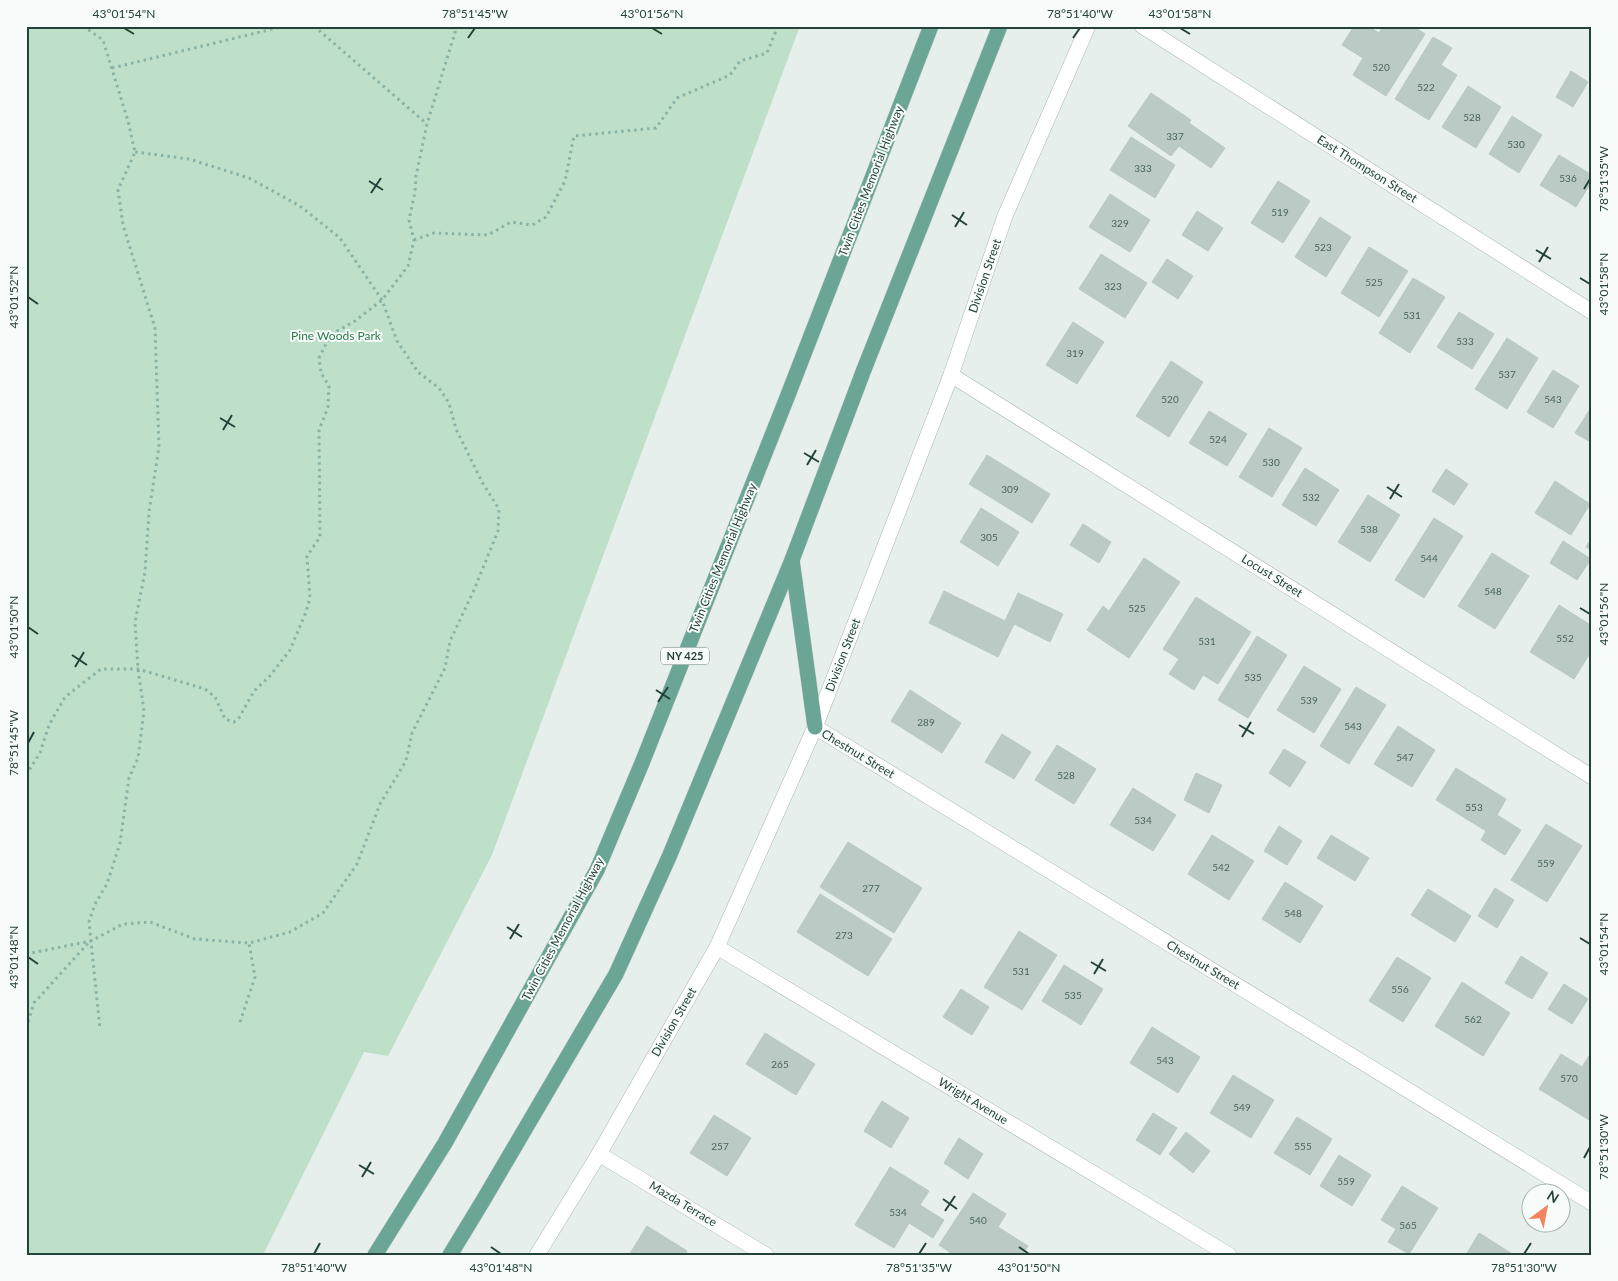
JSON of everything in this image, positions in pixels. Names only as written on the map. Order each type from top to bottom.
[{"type":"main road","name":"Twin Cities Memorial Highway","points":[[375,1255],[445,1143],[597,870],[668,698],[931,26]]},
{"type":"main road","points":[[450,1255],[616,974],[669,857],[792,560],[867,363],[1000,26]]},
{"type":"main road","points":[[792,560],[815,727]]},
{"type":"street","name":"Division Street","points":[[537,1255],[599,1154],[717,947],[815,727],[951,375],[1005,216],[1088,26]]},
{"type":"street","name":"East Thompson Street","points":[[1142,26],[1592,312]]},
{"type":"street","name":"Locust Street","points":[[951,375],[1592,777]]},
{"type":"street","name":"Chestnut Street","points":[[815,727],[1592,1203]]},
{"type":"street","name":"Wright Avenue","points":[[717,947],[1229,1255]]},
{"type":"street","name":"Mazda Terrace","points":[[599,1154],[766,1255]]},
{"type":"path","points":[[83,26],[103,40],[128,121],[135,152],[118,190],[123,224],[155,328],[159,447],[149,512],[145,572],[135,622],[138,669],[144,711],[138,758],[129,778],[120,843],[107,884],[95,904],[89,922],[100,1029]]},
{"type":"path","points":[[112,68],[284,26]]},
{"type":"path","points":[[314,26],[426,124]]},
{"type":"path","points":[[26,775],[40,752],[49,725],[65,697],[101,670],[138,669],[205,689],[215,697],[225,719],[234,722],[239,718],[254,691],[269,677],[290,650],[310,598],[307,556],[320,537],[319,430],[328,406],[329,386],[321,373],[319,358],[326,344],[337,331],[356,321],[382,300],[408,266],[414,240],[410,220],[426,124],[457,26]]},
{"type":"path","points":[[414,240],[434,233],[488,235],[511,222],[532,224],[546,217],[565,180],[574,136],[656,128],[677,98],[730,75],[740,61],[767,53],[778,26]]},
{"type":"path","points":[[26,954],[91,941],[123,924],[150,922],[195,939],[249,943],[290,932],[323,913],[357,864],[380,804],[406,761],[412,733],[445,668],[450,641],[474,590],[498,531],[499,509],[482,482],[456,428],[449,403],[439,388],[418,372],[397,341],[382,300],[340,238],[300,206],[249,178],[189,159],[135,152]]},
{"type":"path","points":[[26,1028],[34,1003],[91,941]]},
{"type":"path","points":[[240,1022],[255,977],[249,943]]},
{"type":"green space","name":"Pine Woods Park","points":[[26,26],[800,26],[492,855],[388,1056],[364,1052],[263,1255],[26,1255]]},
{"type":"building","points":[[1354,26],[1368,26],[1379,33],[1383,26],[1413,26],[1425,34],[1386,96],[1353,75],[1363,58],[1342,45]]},
{"type":"building","points":[[1433,37],[1452,48],[1441,65],[1457,75],[1429,120],[1395,99]]},
{"type":"building","points":[[1571,71],[1588,82],[1573,107],[1556,97]]},
{"type":"building","points":[[1468,86],[1501,107],[1476,148],[1442,127]]},
{"type":"building","points":[[1151,93],[1191,120],[1189,123],[1225,148],[1211,168],[1179,146],[1171,156],[1128,126]]},
{"type":"building","points":[[1512,116],[1542,135],[1519,173],[1489,154]]},
{"type":"building","points":[[1131,137],[1175,165],[1155,198],[1110,170]]},
{"type":"building","points":[[1559,155],[1592,175],[1592,181],[1576,207],[1540,185]]},
{"type":"building","points":[[1278,181],[1310,201],[1283,243],[1251,223]]},
{"type":"building","points":[[1110,194],[1150,220],[1130,252],[1089,227]]},
{"type":"building","points":[[1197,211],[1223,228],[1208,251],[1182,235]]},
{"type":"building","points":[[1320,217],[1351,237],[1326,277],[1295,257]]},
{"type":"building","points":[[1369,247],[1408,271],[1379,317],[1341,293]]},
{"type":"building","points":[[1101,254],[1147,283],[1125,318],[1079,289]]},
{"type":"building","points":[[1167,259],[1193,276],[1178,299],[1152,282]]},
{"type":"building","points":[[1413,278],[1445,297],[1410,353],[1379,333]]},
{"type":"building","points":[[1459,312],[1494,334],[1472,369],[1437,347]]},
{"type":"building","points":[[1073,322],[1104,342],[1077,384],[1046,365]]},
{"type":"building","points":[[1507,338],[1538,358],[1507,409],[1475,389]]},
{"type":"building","points":[[1171,361],[1203,382],[1169,437],[1136,416]]},
{"type":"building","points":[[1553,370],[1579,386],[1553,428],[1527,412]]},
{"type":"building","points":[[1592,406],[1592,443],[1575,433]]},
{"type":"building","points":[[1209,411],[1247,434],[1227,466],[1189,443]]},
{"type":"building","points":[[1269,428],[1302,448],[1272,497],[1239,477]]},
{"type":"building","points":[[987,455],[1050,494],[1032,523],[969,484]]},
{"type":"building","points":[[1305,468],[1339,490],[1316,526],[1282,505]]},
{"type":"building","points":[[1446,469],[1468,484],[1454,505],[1432,491]]},
{"type":"building","points":[[1555,481],[1590,504],[1571,535],[1535,513]]},
{"type":"building","points":[[1368,495],[1400,515],[1370,562],[1338,542]]},
{"type":"building","points":[[981,508],[1019,532],[998,566],[960,542]]},
{"type":"building","points":[[1434,518],[1463,536],[1424,598],[1395,580]]},
{"type":"building","points":[[1083,524],[1111,542],[1099,563],[1070,545]]},
{"type":"building","points":[[1592,537],[1592,550],[1586,547]]},
{"type":"building","points":[[1563,541],[1591,559],[1577,580],[1550,563]]},
{"type":"building","points":[[1492,553],[1529,576],[1495,629],[1458,606]]},
{"type":"building","points":[[1144,558],[1180,582],[1129,658],[1087,630],[1103,606],[1109,611]]},
{"type":"building","points":[[944,591],[1005,621],[1018,593],[1063,614],[1050,642],[1014,624],[998,657],[929,623]]},
{"type":"building","points":[[1196,597],[1251,632],[1218,684],[1203,675],[1194,690],[1169,674],[1179,659],[1163,649]]},
{"type":"building","points":[[1559,605],[1592,626],[1592,650],[1574,679],[1530,652]]},
{"type":"building","points":[[1257,636],[1287,655],[1248,718],[1218,700]]},
{"type":"building","points":[[1304,666],[1341,689],[1314,733],[1277,710]]},
{"type":"building","points":[[1356,687],[1386,705],[1349,764],[1320,746]]},
{"type":"building","points":[[910,690],[961,723],[942,753],[891,721]]},
{"type":"building","points":[[1398,726],[1435,750],[1412,787],[1374,764]]},
{"type":"building","points":[[1002,734],[1031,752],[1014,779],[985,762]]},
{"type":"building","points":[[1057,745],[1096,769],[1074,804],[1035,780]]},
{"type":"building","points":[[1284,749],[1306,762],[1290,787],[1269,773]]},
{"type":"building","points":[[1456,768],[1506,799],[1497,815],[1521,830],[1505,855],[1481,840],[1486,831],[1436,800]]},
{"type":"building","points":[[1196,773],[1222,785],[1209,813],[1184,800]]},
{"type":"building","points":[[1133,788],[1176,815],[1153,851],[1110,825]]},
{"type":"building","points":[[1546,824],[1582,846],[1547,902],[1511,880]]},
{"type":"building","points":[[1279,826],[1302,841],[1287,865],[1264,851]]},
{"type":"building","points":[[1212,835],[1254,861],[1229,900],[1188,874]]},
{"type":"building","points":[[1331,835],[1369,858],[1355,881],[1317,858]]},
{"type":"building","points":[[848,842],[922,888],[894,933],[820,887]]},
{"type":"building","points":[[1285,882],[1323,906],[1300,943],[1262,919]]},
{"type":"building","points":[[1495,888],[1514,900],[1497,928],[1478,916]]},
{"type":"building","points":[[1428,889],[1471,916],[1455,942],[1411,915]]},
{"type":"building","points":[[820,894],[892,939],[868,976],[797,932]]},
{"type":"building","points":[[1019,931],[1057,955],[1022,1010],[984,987]]},
{"type":"building","points":[[1521,956],[1548,973],[1532,999],[1505,983]]},
{"type":"building","points":[[1397,957],[1431,978],[1403,1022],[1369,1001]]},
{"type":"building","points":[[1064,965],[1103,989],[1081,1025],[1042,1001]]},
{"type":"building","points":[[1462,982],[1510,1013],[1483,1056],[1435,1026]]},
{"type":"building","points":[[1564,984],[1588,999],[1572,1024],[1548,1009]]},
{"type":"building","points":[[961,989],[989,1007],[972,1035],[943,1017]]},
{"type":"building","points":[[1152,1027],[1200,1057],[1178,1093],[1130,1063]]},
{"type":"building","points":[[765,1033],[815,1064],[796,1095],[746,1064]]},
{"type":"building","points":[[1592,1051],[1591,1121],[1539,1089],[1561,1054],[1582,1067]]},
{"type":"building","points":[[1233,1075],[1274,1100],[1251,1138],[1210,1113]]},
{"type":"building","points":[[882,1101],[909,1118],[891,1148],[864,1131]]},
{"type":"building","points":[[1153,1113],[1177,1128],[1160,1155],[1136,1140]]},
{"type":"building","points":[[714,1115],[751,1138],[727,1176],[690,1153]]},
{"type":"building","points":[[1297,1117],[1332,1139],[1310,1175],[1274,1153]]},
{"type":"building","points":[[1186,1132],[1210,1151],[1193,1173],[1169,1154]]},
{"type":"building","points":[[959,1138],[983,1154],[968,1179],[944,1163]]},
{"type":"building","points":[[1339,1155],[1371,1175],[1352,1206],[1320,1186]]},
{"type":"building","points":[[890,1167],[929,1191],[920,1205],[944,1220],[933,1238],[909,1223],[894,1248],[855,1225]]},
{"type":"building","points":[[1402,1186],[1438,1208],[1409,1254],[1388,1242],[1396,1229],[1381,1220]]},
{"type":"building","points":[[973,1193],[1006,1214],[998,1227],[1028,1246],[1022,1255],[954,1255],[939,1245]]},
{"type":"building","points":[[647,1226],[687,1251],[685,1255],[629,1255]]},
{"type":"building","points":[[1479,1233],[1514,1255],[1466,1255]]}]
